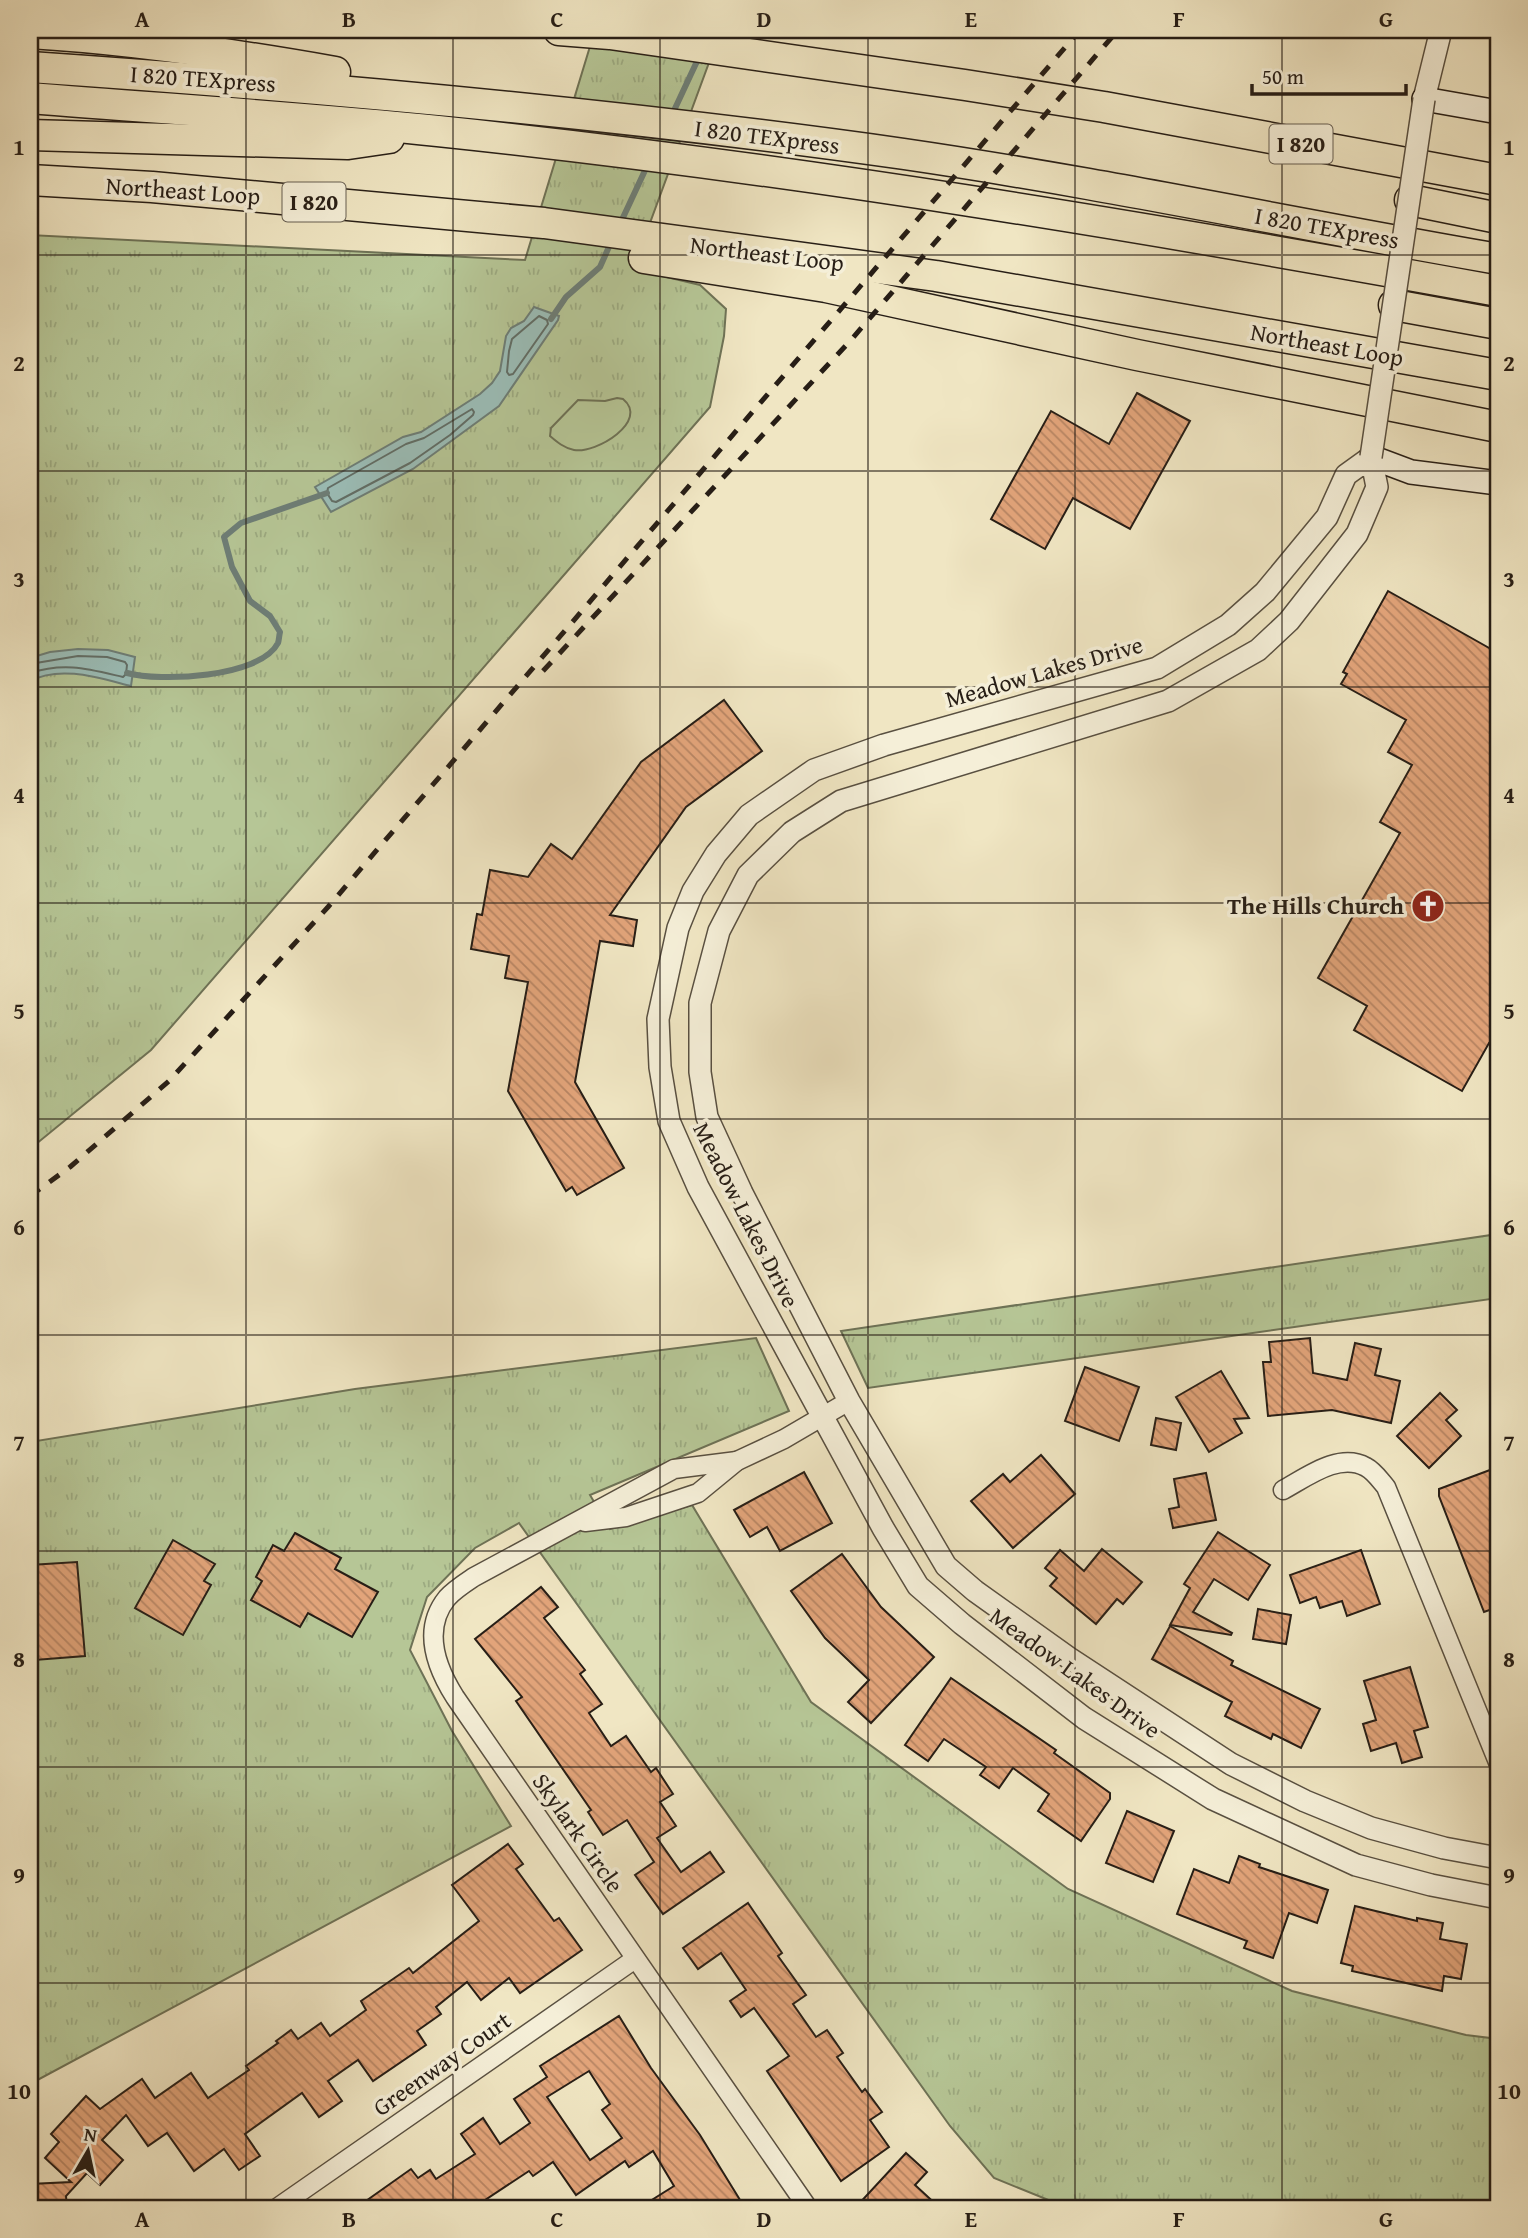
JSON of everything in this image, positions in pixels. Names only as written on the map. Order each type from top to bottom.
[{"type":"highway","name":"I 820","points":[[559,30],[610,33],[1104,107],[1498,180]]},
{"type":"highway","points":[[30,33],[98,37],[240,55],[342,74],[397,97]]},
{"type":"highway","name":"I 820 TEXpress","points":[[30,67],[271,83],[696,128],[902,154],[1047,176],[1498,259]]},
{"type":"highway","name":"I 820 TEXpress","points":[[30,99],[439,131],[699,162],[1030,211],[1498,291]]},
{"type":"highway","points":[[30,135],[348,144],[439,131]]},
{"type":"highway","name":"Northeast Loop","points":[[30,180],[152,187],[554,225],[665,250],[928,275],[1498,375]]},
{"type":"highway","points":[[30,198],[43,198],[84,184]]},
{"type":"highway","points":[[1410,200],[1495,217]]},
{"type":"highway","points":[[665,250],[826,288],[1137,355],[1498,428]]},
{"type":"highway","points":[[1394,305],[1493,323]]},
{"type":"main road","points":[[1424,99],[1498,112]]},
{"type":"main road","points":[[1371,457],[1411,472],[1498,483]]},
{"type":"street","points":[[1371,457],[1424,99],[1441,30]]},
{"type":"street","name":"Meadow Lakes Drive","points":[[1498,1858],[1444,1848],[1371,1828],[1305,1801],[1231,1764],[1027,1628],[975,1591],[946,1566],[849,1401],[742,1193],[708,1117],[700,1072],[700,1003],[719,931],[748,875],[792,832],[841,801],[1168,701],[1258,650],[1289,621],[1357,534],[1377,487],[1371,457],[1346,475],[1327,517],[1265,592],[1228,625],[1157,668],[884,744],[814,770],[749,814],[716,854],[693,891],[678,928],[658,1018],[660,1067],[669,1121],[704,1198],[883,1528],[918,1586],[962,1624],[1084,1718],[1213,1799],[1356,1865],[1431,1885],[1498,1898]]},
{"type":"street","name":"Skylark Circle","points":[[578,1522],[626,1517],[698,1493],[737,1461],[784,1440],[849,1401]]},
{"type":"street","name":"Skylark Circle","points":[[737,1461],[674,1469],[474,1577],[448,1597],[438,1614],[433,1635],[435,1657],[454,1697],[808,2208]]},
{"type":"street","points":[[1283,1490],[1332,1464],[1354,1462],[1369,1468],[1386,1487],[1498,1762]]},
{"type":"street","name":"Greenway Court","points":[[277,2208],[635,1959]]},
{"type":"green space","points":[[595,30],[721,30],[633,269],[700,285],[726,309],[724,336],[710,407],[151,1050],[30,1149],[30,235],[525,260]]},
{"type":"green space","points":[[623,399],[630,408],[630,417],[617,434],[606,441],[595,447],[574,450],[550,436],[551,428],[578,400],[605,401]]},
{"type":"green space","points":[[1498,1234],[1498,1298],[868,1388],[841,1331]]},
{"type":"green space","points":[[756,1338],[789,1411],[590,1495],[610,1529],[692,1505],[811,1702],[1068,1889],[1292,1991],[1466,2035],[1498,2039],[1498,2208],[1068,2208],[994,2178],[950,2126],[519,1523],[475,1548],[427,1597],[410,1650],[452,1731],[511,1826],[30,2084],[30,1442],[355,1389]]},
{"type":"water","points":[[534,307],[559,316],[558,320],[499,406],[413,469],[331,512],[315,487],[403,437],[421,432],[480,394],[500,371],[506,336],[511,328],[524,321]]},
{"type":"water","points":[[108,650],[135,657],[131,686],[67,673],[42,676],[30,681],[30,658],[50,652]]},
{"type":"building","points":[[1137,393],[1190,421],[1130,529],[1073,498],[1045,549],[991,519],[1051,411],[1109,444]]},
{"type":"building","name":"The Hills Church","points":[[1388,591],[1498,653],[1498,1048],[1489,1043],[1462,1091],[1354,1030],[1367,1006],[1318,978],[1400,833],[1380,822],[1412,765],[1388,752],[1406,720],[1341,684],[1347,674],[1343,672]]},
{"type":"building","points":[[724,700],[762,751],[686,807],[610,915],[637,920],[633,946],[600,941],[575,1082],[624,1168],[577,1195],[572,1187],[566,1191],[508,1091],[528,982],[505,978],[509,956],[471,949],[477,914],[482,915],[490,870],[528,877],[551,844],[572,859],[641,762]]},
{"type":"building","points":[[1310,1338],[1313,1373],[1347,1380],[1355,1343],[1381,1349],[1375,1375],[1400,1381],[1391,1423],[1332,1410],[1268,1416],[1263,1362],[1271,1362],[1269,1342]]},
{"type":"building","points":[[1085,1367],[1139,1387],[1119,1441],[1065,1421]]},
{"type":"building","points":[[1221,1371],[1249,1418],[1234,1419],[1242,1433],[1209,1452],[1176,1397]]},
{"type":"building","points":[[1440,1393],[1457,1410],[1446,1420],[1461,1436],[1429,1468],[1397,1436]]},
{"type":"building","points":[[1156,1418],[1181,1423],[1176,1450],[1151,1445]]},
{"type":"building","points":[[1041,1455],[1075,1494],[1013,1548],[971,1501],[1003,1474],[1010,1482]]},
{"type":"building","points":[[1498,1467],[1498,1607],[1484,1612],[1439,1496],[1439,1489]]},
{"type":"building","points":[[804,1472],[832,1523],[780,1551],[767,1527],[750,1537],[734,1510]]},
{"type":"building","points":[[1206,1473],[1216,1520],[1173,1528],[1169,1509],[1179,1507],[1174,1479]]},
{"type":"building","points":[[1218,1532],[1270,1565],[1248,1600],[1214,1579],[1193,1612],[1232,1633],[1231,1635],[1170,1625],[1190,1588],[1184,1584]]},
{"type":"building","points":[[295,1533],[341,1558],[335,1569],[378,1592],[352,1637],[308,1613],[300,1627],[251,1600],[262,1581],[256,1577],[273,1545],[284,1551]]},
{"type":"building","points":[[173,1540],[215,1564],[204,1581],[211,1585],[183,1635],[135,1608]]},
{"type":"building","points":[[1102,1549],[1142,1582],[1123,1604],[1117,1599],[1096,1624],[1050,1586],[1057,1578],[1045,1568],[1060,1550],[1084,1571]]},
{"type":"building","points":[[1361,1550],[1380,1604],[1347,1616],[1342,1601],[1320,1608],[1316,1597],[1300,1603],[1290,1575]]},
{"type":"building","points":[[842,1554],[881,1607],[934,1657],[871,1723],[848,1702],[869,1680],[825,1638],[791,1591]]},
{"type":"building","points":[[77,1562],[85,1656],[35,1660],[34,1655],[30,1655],[30,1565]]},
{"type":"building","points":[[541,1587],[558,1607],[544,1618],[585,1670],[580,1674],[602,1704],[589,1713],[611,1746],[626,1736],[651,1772],[656,1768],[673,1794],[660,1802],[676,1826],[657,1838],[681,1872],[710,1852],[724,1872],[663,1914],[635,1875],[654,1862],[627,1820],[603,1835],[588,1812],[591,1810],[516,1701],[522,1697],[475,1639]]},
{"type":"building","points":[[1258,1609],[1291,1615],[1286,1644],[1253,1639]]},
{"type":"building","points":[[1170,1626],[1233,1661],[1231,1665],[1320,1709],[1301,1748],[1273,1734],[1271,1739],[1225,1716],[1232,1702],[1152,1659]]},
{"type":"building","points":[[1410,1667],[1428,1727],[1414,1731],[1422,1757],[1402,1763],[1396,1743],[1371,1751],[1363,1724],[1376,1720],[1364,1681]]},
{"type":"building","points":[[951,1678],[1056,1750],[1054,1753],[1110,1793],[1110,1799],[1081,1841],[1038,1811],[1049,1794],[1013,1768],[999,1788],[980,1775],[986,1767],[944,1739],[928,1761],[905,1745]]},
{"type":"building","points":[[1127,1811],[1174,1831],[1153,1882],[1106,1863]]},
{"type":"building","points":[[508,1844],[523,1864],[516,1869],[554,1921],[559,1918],[582,1950],[520,1993],[509,1978],[481,2000],[467,1982],[436,2007],[441,2014],[417,2031],[426,2045],[373,2081],[358,2060],[328,2081],[342,2101],[319,2117],[302,2093],[245,2134],[260,2156],[239,2170],[224,2149],[194,2171],[167,2133],[148,2146],[126,2115],[102,2140],[123,2160],[100,2185],[87,2173],[66,2196],[67,2208],[30,2208],[30,2184],[71,2182],[45,2158],[59,2142],[51,2134],[86,2096],[100,2109],[142,2079],[155,2098],[191,2073],[208,2098],[249,2070],[246,2066],[291,2030],[298,2039],[321,2023],[330,2036],[366,2010],[361,2001],[409,1968],[413,1973],[479,1921],[452,1885]]},
{"type":"building","points":[[1239,1856],[1260,1864],[1259,1867],[1328,1890],[1317,1923],[1289,1913],[1273,1958],[1244,1948],[1247,1941],[1177,1914],[1194,1869],[1229,1883]]},
{"type":"building","points":[[748,1903],[782,1953],[778,1956],[806,1995],[793,2004],[816,2037],[827,2030],[843,2053],[837,2057],[862,2092],[865,2089],[882,2112],[870,2120],[889,2147],[841,2181],[767,2071],[789,2056],[754,2008],[741,2017],[730,2001],[746,1990],[721,1953],[698,1969],[683,1948]]},
{"type":"building","points":[[1355,1906],[1417,1921],[1417,1918],[1443,1923],[1440,1939],[1467,1944],[1461,1979],[1444,1976],[1442,1991],[1352,1971],[1353,1966],[1341,1963]]},
{"type":"building","points":[[619,2016],[651,2068],[700,2135],[745,2208],[639,2208],[674,2186],[653,2151],[629,2167],[625,2161],[576,2195],[553,2162],[533,2176],[529,2171],[473,2208],[356,2208],[411,2169],[418,2178],[430,2170],[436,2179],[475,2154],[461,2134],[483,2118],[500,2144],[530,2123],[514,2099],[547,2077],[540,2066]],"holes":[[[589,2071],[610,2104],[602,2110],[622,2138],[590,2160],[547,2097]]]},
{"type":"building","points":[[906,2153],[927,2172],[915,2185],[940,2208],[855,2208]]},
{"type":"waterway","points":[[671,117],[699,57]]},
{"type":"waterway","points":[[620,224],[648,164]]},
{"type":"waterway","points":[[551,319],[566,297],[600,267],[612,240]]},
{"type":"waterway","points":[[127,673],[162,677],[208,674],[251,664],[268,655],[278,643],[280,632],[270,616],[250,601],[232,567],[224,537],[241,523],[327,493]]},
{"type":"railway","points":[[30,1196],[70,1167],[169,1081],[328,907],[1080,30]]},
{"type":"railway","points":[[543,671],[851,340],[1118,30]]},
{"type":"place","name":"The Hills Church","points":[[1428,906]]}]
